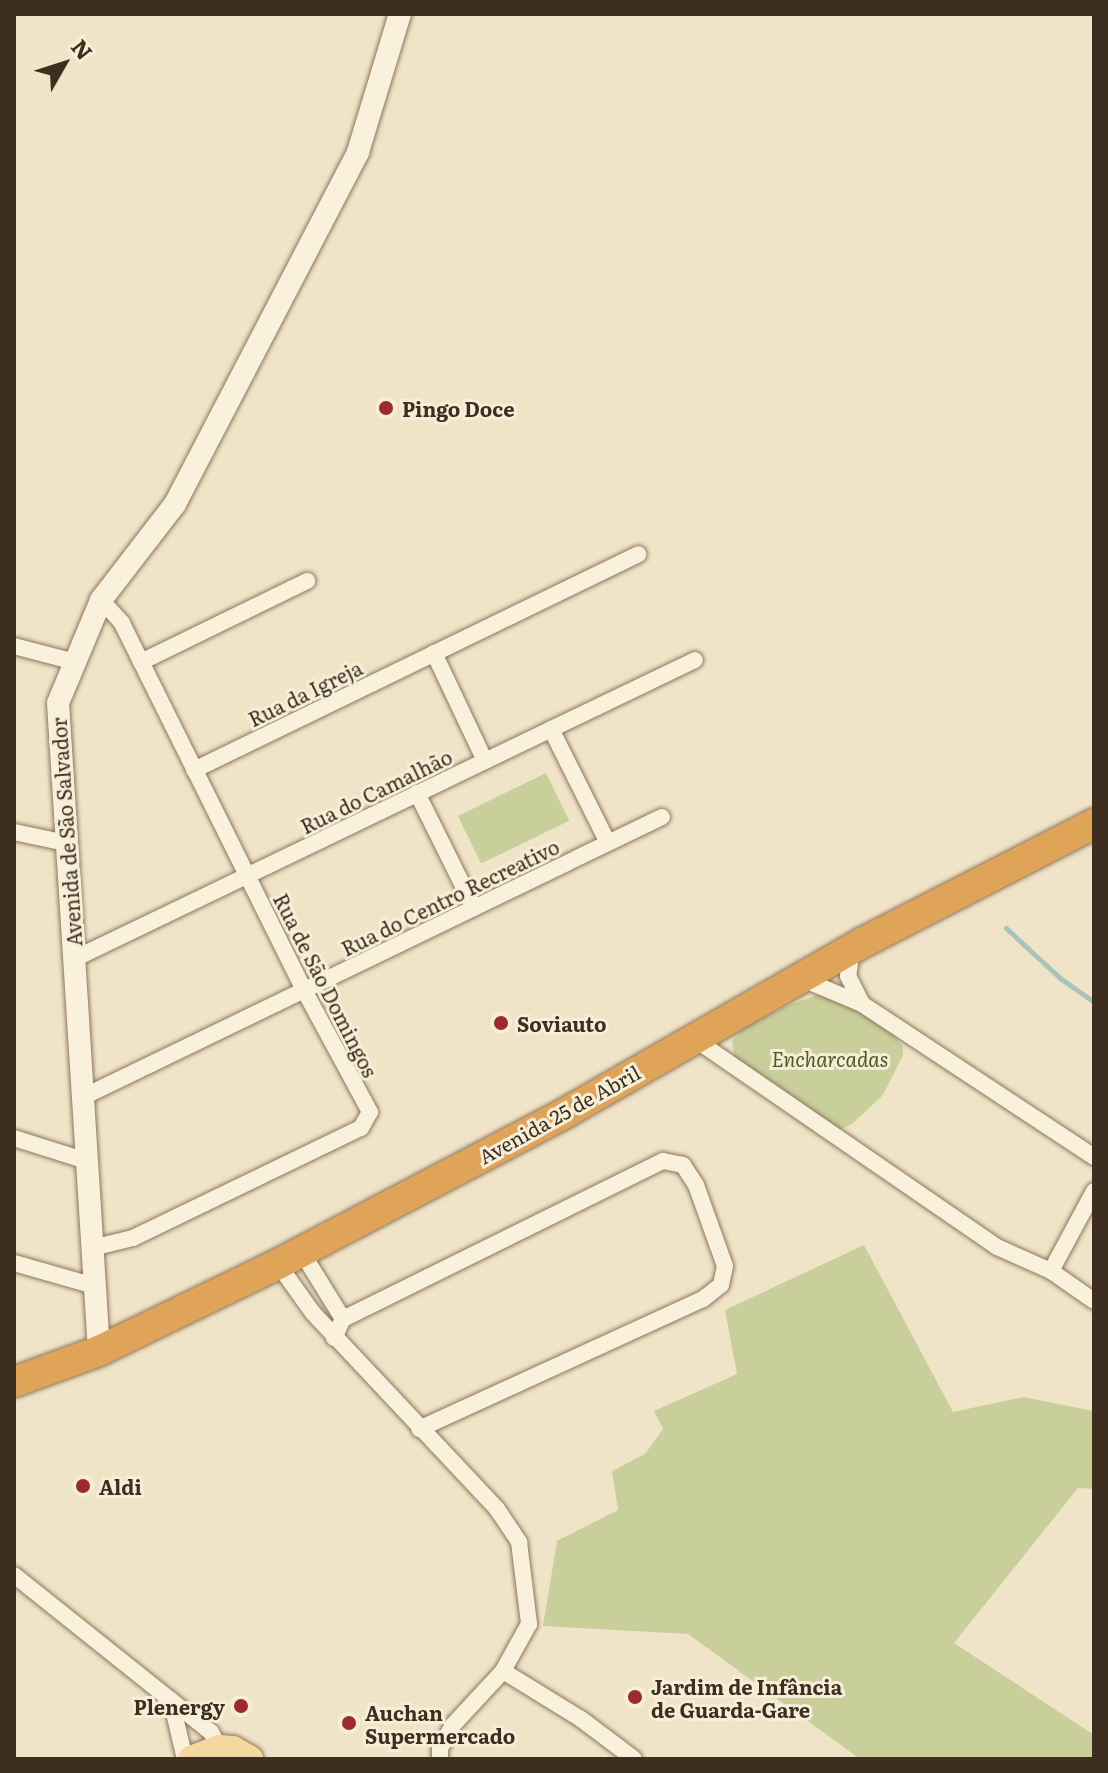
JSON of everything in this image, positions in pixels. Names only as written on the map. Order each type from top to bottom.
[{"type":"highway","name":"Avenida 25 de Abril","points":[[14,1382],[99,1351],[289,1258],[567,1112],[852,949],[1094,824]]},
{"type":"main road","points":[[191,1759],[219,1748],[233,1749],[250,1759]]},
{"type":"street","name":"Avenida de São Salvador","points":[[99,1351],[58,703],[101,600],[175,504],[358,152],[398,30],[400,14]]},
{"type":"street","name":"Rua da Igreja","points":[[194,770],[638,554]]},
{"type":"street","points":[[141,662],[307,581]]},
{"type":"street","name":"Rua de São Domingos","points":[[92,1248],[133,1238],[361,1128],[370,1112],[304,990],[122,623],[101,600]]},
{"type":"street","points":[[14,646],[75,662]]},
{"type":"street","points":[[434,653],[485,761]]},
{"type":"street","name":"Rua do Camalhão","points":[[74,959],[695,660]]},
{"type":"street","points":[[551,729],[608,843]]},
{"type":"street","points":[[417,793],[474,908]]},
{"type":"street","name":"Rua do Centro Recreativo","points":[[83,1097],[662,817]]},
{"type":"street","points":[[14,832],[66,843]]},
{"type":"street","points":[[852,949],[848,976],[862,1004]]},
{"type":"street","points":[[800,978],[862,1004],[1093,1156]]},
{"type":"street","points":[[693,1038],[997,1247],[1051,1271],[1094,1301]]},
{"type":"street","points":[[14,1138],[87,1161]]},
{"type":"street","points":[[334,1338],[343,1319],[663,1161],[683,1165],[696,1185],[725,1266],[721,1285],[703,1299],[419,1429]]},
{"type":"street","points":[[1051,1271],[1094,1191]]},
{"type":"street","points":[[289,1258],[343,1319]]},
{"type":"street","points":[[289,1258],[334,1338],[497,1509],[519,1542],[529,1624],[503,1671],[453,1725],[440,1748],[440,1759]]},
{"type":"street","points":[[14,1263],[95,1286]]},
{"type":"street","points":[[14,1575],[211,1732],[219,1748]]},
{"type":"street","points":[[503,1671],[581,1719],[634,1759]]},
{"type":"street","points":[[170,1699],[185,1759]]},
{"type":"green space","points":[[546,773],[569,821],[481,864],[458,816]]},
{"type":"green space","name":"Encharcadas","points":[[830,991],[874,1012],[903,1047],[903,1055],[883,1095],[853,1123],[833,1134],[736,1068],[732,1041],[744,1028],[791,1004]]},
{"type":"green space","points":[[864,1245],[953,1412],[1023,1397],[1094,1411],[1094,1489],[1078,1488],[954,1643],[1094,1735],[1094,1759],[860,1759],[688,1634],[543,1626],[557,1541],[618,1510],[612,1471],[645,1454],[663,1429],[654,1411],[737,1374],[725,1310]]},
{"type":"waterway","points":[[1006,928],[1060,978],[1094,1002]]},
{"type":"place","name":"Pingo Doce","points":[[386,408]]},
{"type":"place","name":"Soviauto","points":[[501,1023]]},
{"type":"place","name":"Aldi","points":[[83,1486]]},
{"type":"place","name":"Jardim de Infância de Guarda-Gare","points":[[635,1697]]},
{"type":"place","name":"Plenergy","points":[[241,1706]]},
{"type":"place","name":"Auchan Supermercado","points":[[349,1723]]}]
